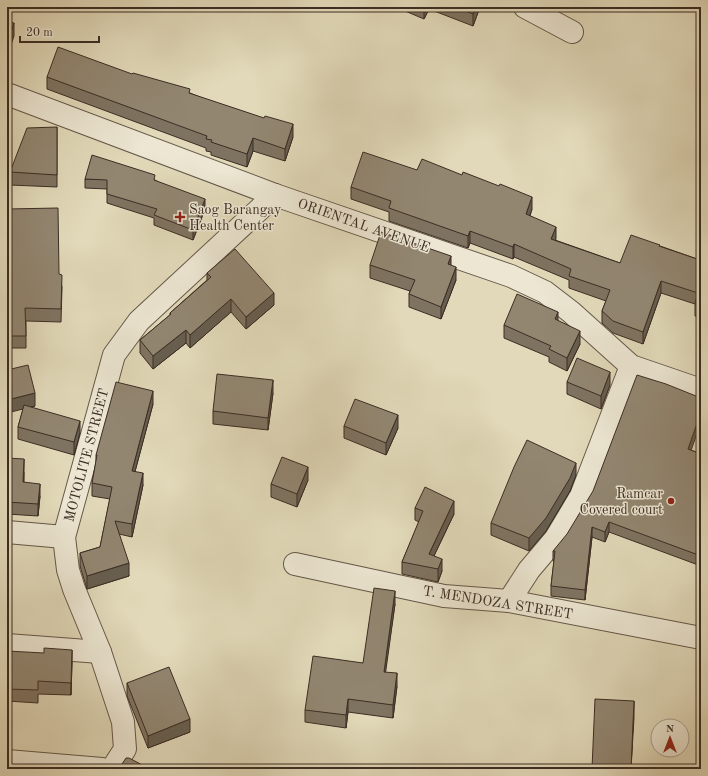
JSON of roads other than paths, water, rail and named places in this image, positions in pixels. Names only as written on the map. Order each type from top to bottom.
[{"type":"street","points":[[525,7],[572,32]]},
{"type":"street","name":"ORIENTAL AVENUE","points":[[7,94],[275,195],[511,276],[545,292],[571,312],[631,366],[701,390]]},
{"type":"street","name":"MOTOLITE STREET","points":[[112,769],[125,749],[123,722],[100,652],[74,589],[68,570],[64,537],[114,354],[139,321],[275,195]]},
{"type":"street","points":[[509,601],[529,570],[556,538],[581,496],[631,366]]},
{"type":"street","points":[[7,532],[64,537]]},
{"type":"street","name":"T. MENDOZA STREET","points":[[295,564],[444,596],[509,601],[701,638]]},
{"type":"street","points":[[7,645],[100,652]]},
{"type":"street","points":[[7,761],[102,769]]},
{"type":"place","name":"Saog Barangay Health Center","points":[[180,217]]},
{"type":"place","name":"Ramcar Covered court","points":[[671,501]]}]
